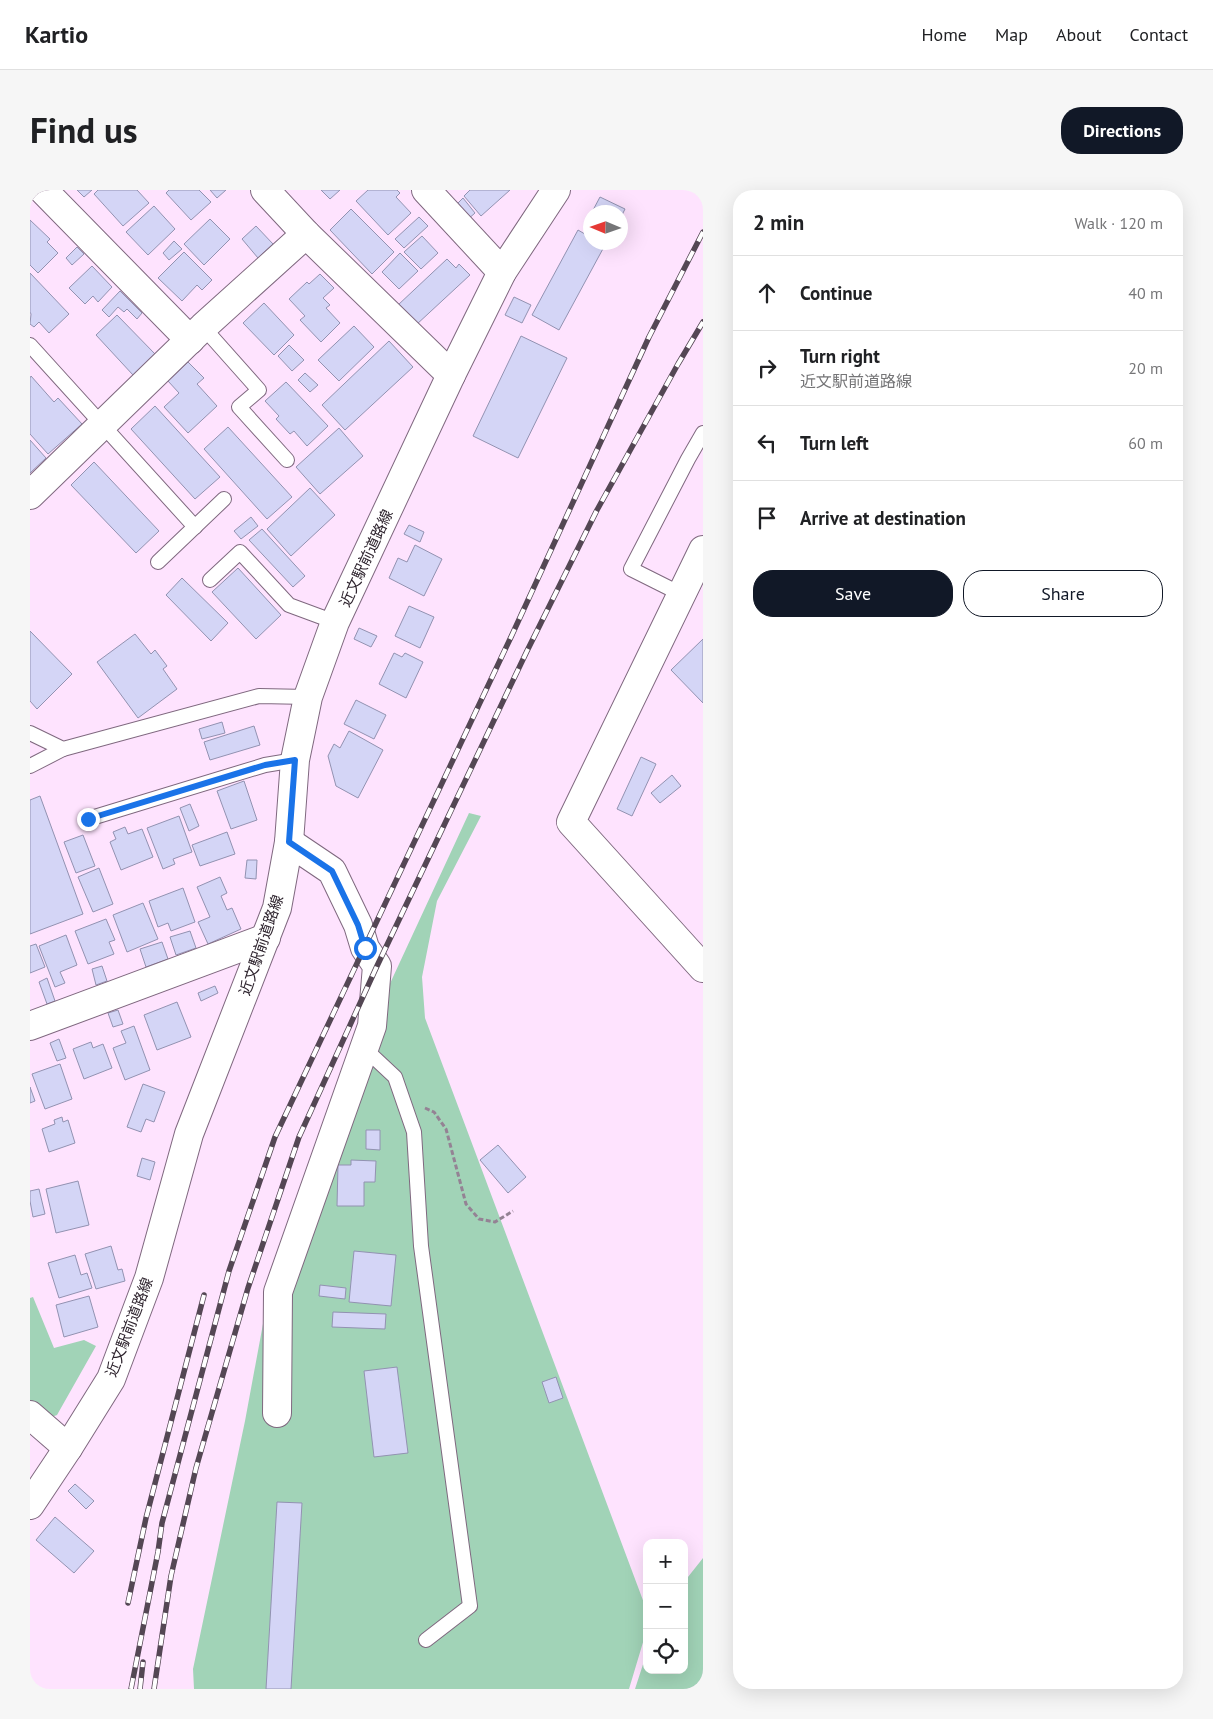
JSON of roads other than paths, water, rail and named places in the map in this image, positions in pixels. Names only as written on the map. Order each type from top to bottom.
[{"type":"street","points":[[43,190],[197,333]]},
{"type":"street","points":[[265,190],[306,234],[451,375]]},
{"type":"street","points":[[426,190],[502,272]]},
{"type":"street","name":"近文駅前道路線","points":[[30,1505],[111,1379],[149,1278],[189,1134],[277,908],[289,842],[295,760],[308,696],[335,622],[451,375],[502,272],[556,190]]},
{"type":"street","points":[[30,495],[197,333],[306,234]]},
{"type":"street","points":[[701,962],[571,822],[703,550]]},
{"type":"street","points":[[277,1413],[278,1292],[372,1026],[377,966],[365,948],[358,925],[332,871],[289,842]]},
{"type":"street","points":[[30,1026],[266,938]]},
{"type":"street","points":[[30,1415],[68,1448]]},
{"type":"lane","points":[[197,333],[259,390],[239,407],[286,460]]},
{"type":"lane","points":[[30,345],[104,424],[194,527]]},
{"type":"lane","points":[[681,594],[631,569],[703,433]]},
{"type":"lane","points":[[158,562],[224,499]]},
{"type":"lane","points":[[210,580],[240,552],[288,605],[335,622]]},
{"type":"lane","points":[[30,766],[63,749],[258,696],[308,696]]},
{"type":"lane","points":[[30,733],[63,749]]},
{"type":"lane","points":[[88,819],[265,765],[295,760]]},
{"type":"lane","points":[[364,1048],[395,1077],[414,1132],[421,1246],[470,1606],[426,1640]]},
{"type":"railway","points":[[131,1689],[162,1523],[229,1271],[275,1137],[511,637],[649,337],[703,232]]},
{"type":"railway","points":[[154,1689],[171,1576],[196,1468],[248,1288],[299,1137],[377,966],[527,651],[597,510],[703,322]]},
{"type":"railway","points":[[128,1603],[146,1518],[204,1295]]},
{"type":"railway","points":[[140,1689],[143,1662]]}]
